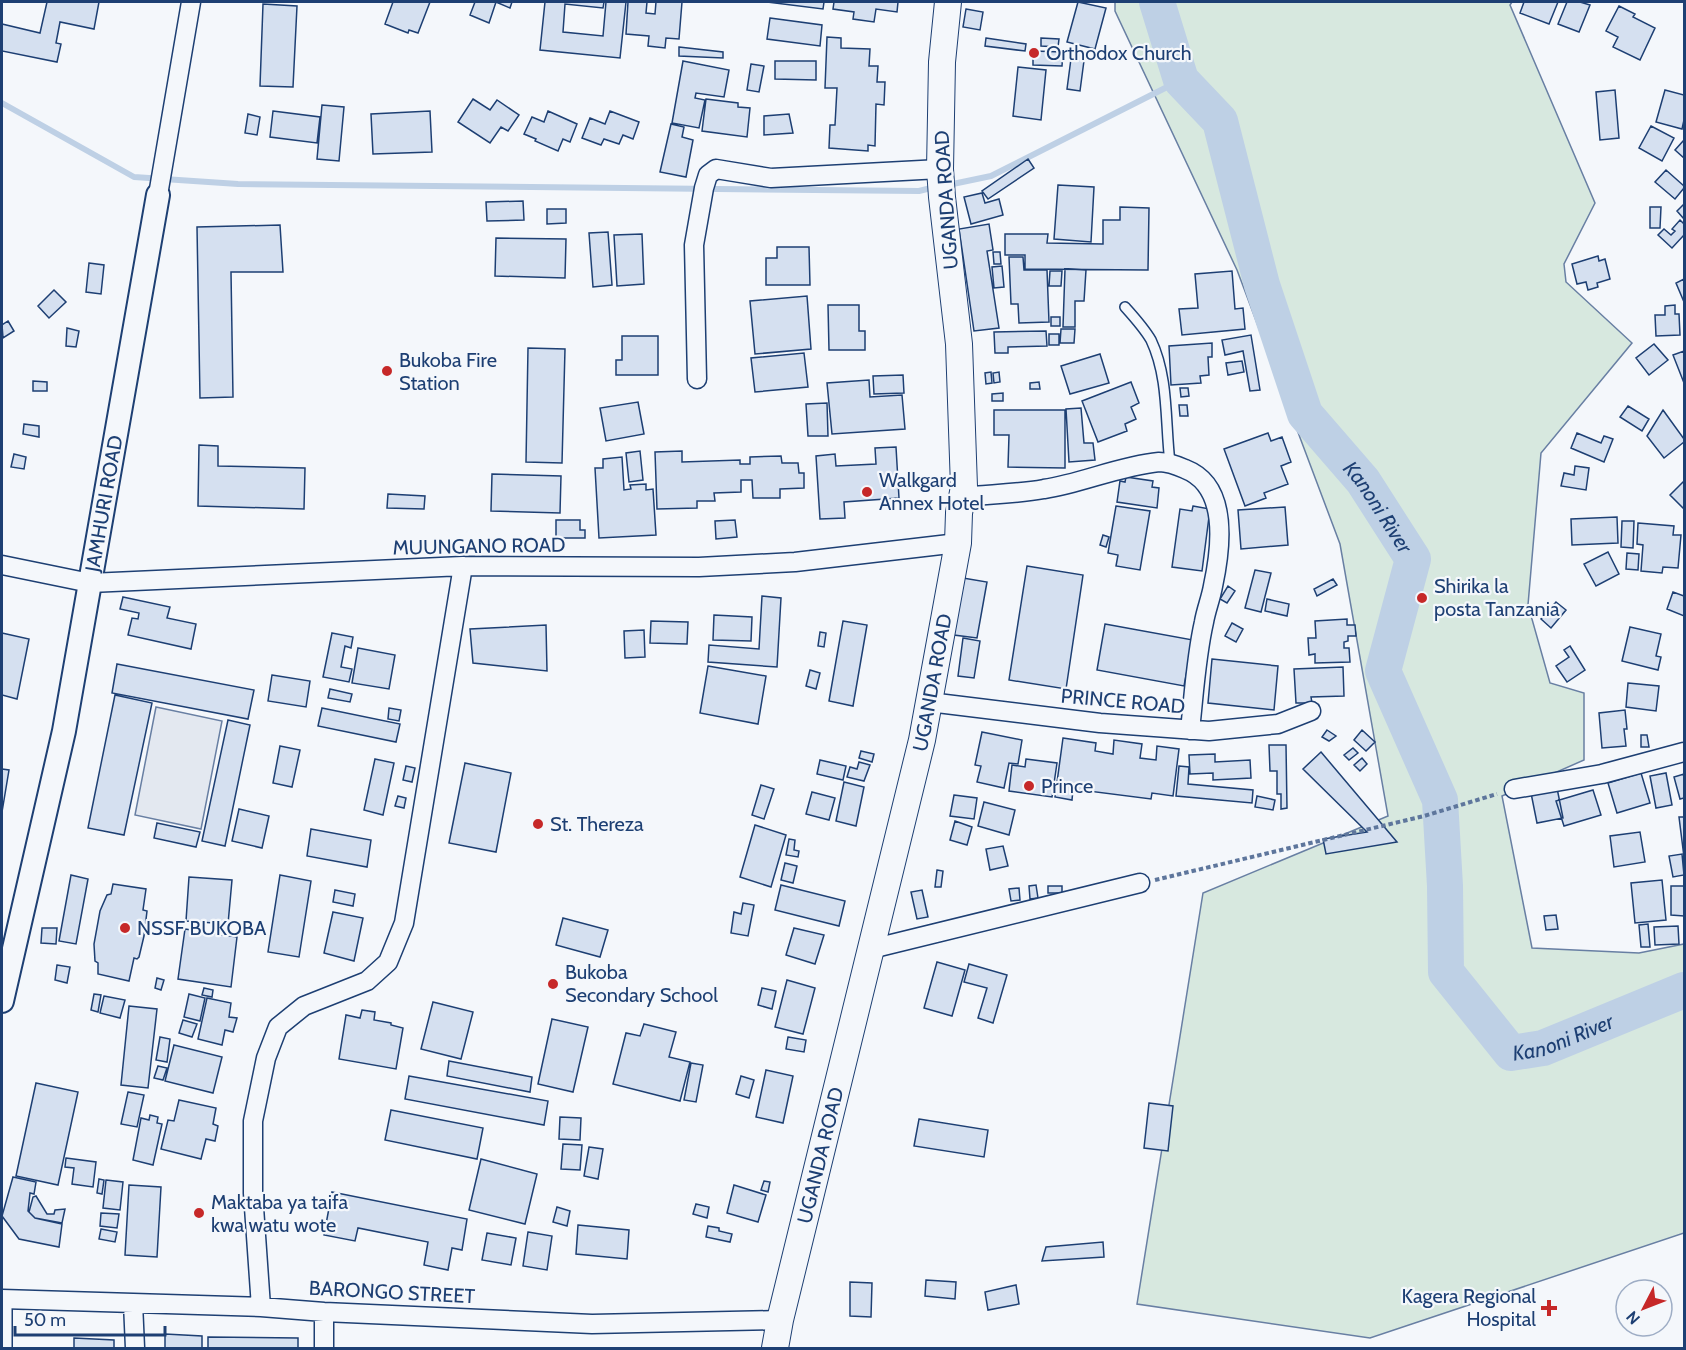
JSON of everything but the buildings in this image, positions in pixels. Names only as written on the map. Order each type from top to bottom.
[{"type":"main road","name":"UGANDA ROAD","points":[[775,1348],[922,740],[958,543],[963,487],[959,344],[940,169],[942,62],[948,2]]},
{"type":"street","name":"JAMHURI ROAD","points":[[2,1001],[64,731],[191,2]]},
{"type":"street","points":[[697,379],[694,244],[708,175],[717,169],[771,178],[940,169]]},
{"type":"street","points":[[962,496],[1043,490],[1112,470],[1160,462],[1170,463],[1196,473],[1210,489],[1216,506],[1219,553],[1213,589],[1204,621],[1190,730]]},
{"type":"street","name":"MUUNGANO ROAD","points":[[2,565],[90,583],[463,566],[699,567],[795,562],[958,543]]},
{"type":"street","points":[[261,1306],[253,1193],[253,1121],[266,1058],[278,1027],[304,1006],[367,981],[388,962],[404,923],[463,566]]},
{"type":"street","name":"PRINCE ROAD","points":[[929,702],[1100,723],[1209,731],[1278,724],[1311,711]]},
{"type":"street","points":[[1514,789],[1602,774],[1684,752]]},
{"type":"street","points":[[871,949],[1140,883]]},
{"type":"street","name":"BARONGO STREET","points":[[4,1299],[261,1306],[324,1312],[592,1324],[780,1320]]},
{"type":"street","points":[[134,1303],[135,1348]]},
{"type":"street","points":[[324,1312],[324,1348]]},
{"type":"lane","points":[[1125,307],[1150,338],[1157,354],[1164,380],[1170,463]]},
{"type":"lane","points":[[4,1299],[7,1348]]},
{"type":"path","points":[[1140,883],[1424,816],[1514,789]]},
{"type":"shaded area","points":[[1115,2],[1512,2],[1510,5],[1595,203],[1564,264],[1566,282],[1632,343],[1541,453],[1528,605],[1550,683],[1584,693],[1584,760],[1502,796],[1532,948],[1639,953],[1684,944],[1684,1233],[1370,1338],[1137,1304],[1203,893],[1388,816],[1340,544],[1237,270],[1115,11]]},
{"type":"shaded area","points":[[156,707],[222,721],[201,829],[135,815]]},
{"type":"waterway","name":"Kanoni River","points":[[1157,2],[1181,80],[1220,121],[1262,285],[1305,414],[1363,481],[1413,559],[1383,671],[1440,800],[1445,886],[1446,972],[1511,1053],[1543,1048],[1684,990]]},
{"type":"waterway","points":[[948,185],[991,176],[1181,80]]},
{"type":"waterway","points":[[2,103],[134,177],[238,184],[919,191],[935,187]]},
{"type":"place","name":"Orthodox Church","points":[[1034,53]]},
{"type":"place","name":"Bukoba Fire Station","points":[[387,371]]},
{"type":"place","name":"Walkgard Annex Hotel","points":[[867,492]]},
{"type":"place","name":"Shirika la posta Tanzania","points":[[1422,598]]},
{"type":"place","name":"Prince","points":[[1029,786]]},
{"type":"place","name":"St. Thereza","points":[[538,824]]},
{"type":"place","name":"NSSF BUKOBA","points":[[125,928]]},
{"type":"place","name":"Bukoba Secondary School","points":[[553,984]]},
{"type":"place","name":"Maktaba ya taifa kwa watu wote","points":[[199,1213]]},
{"type":"place","name":"Kagera Regional Hospital","points":[[1549,1308]]}]
